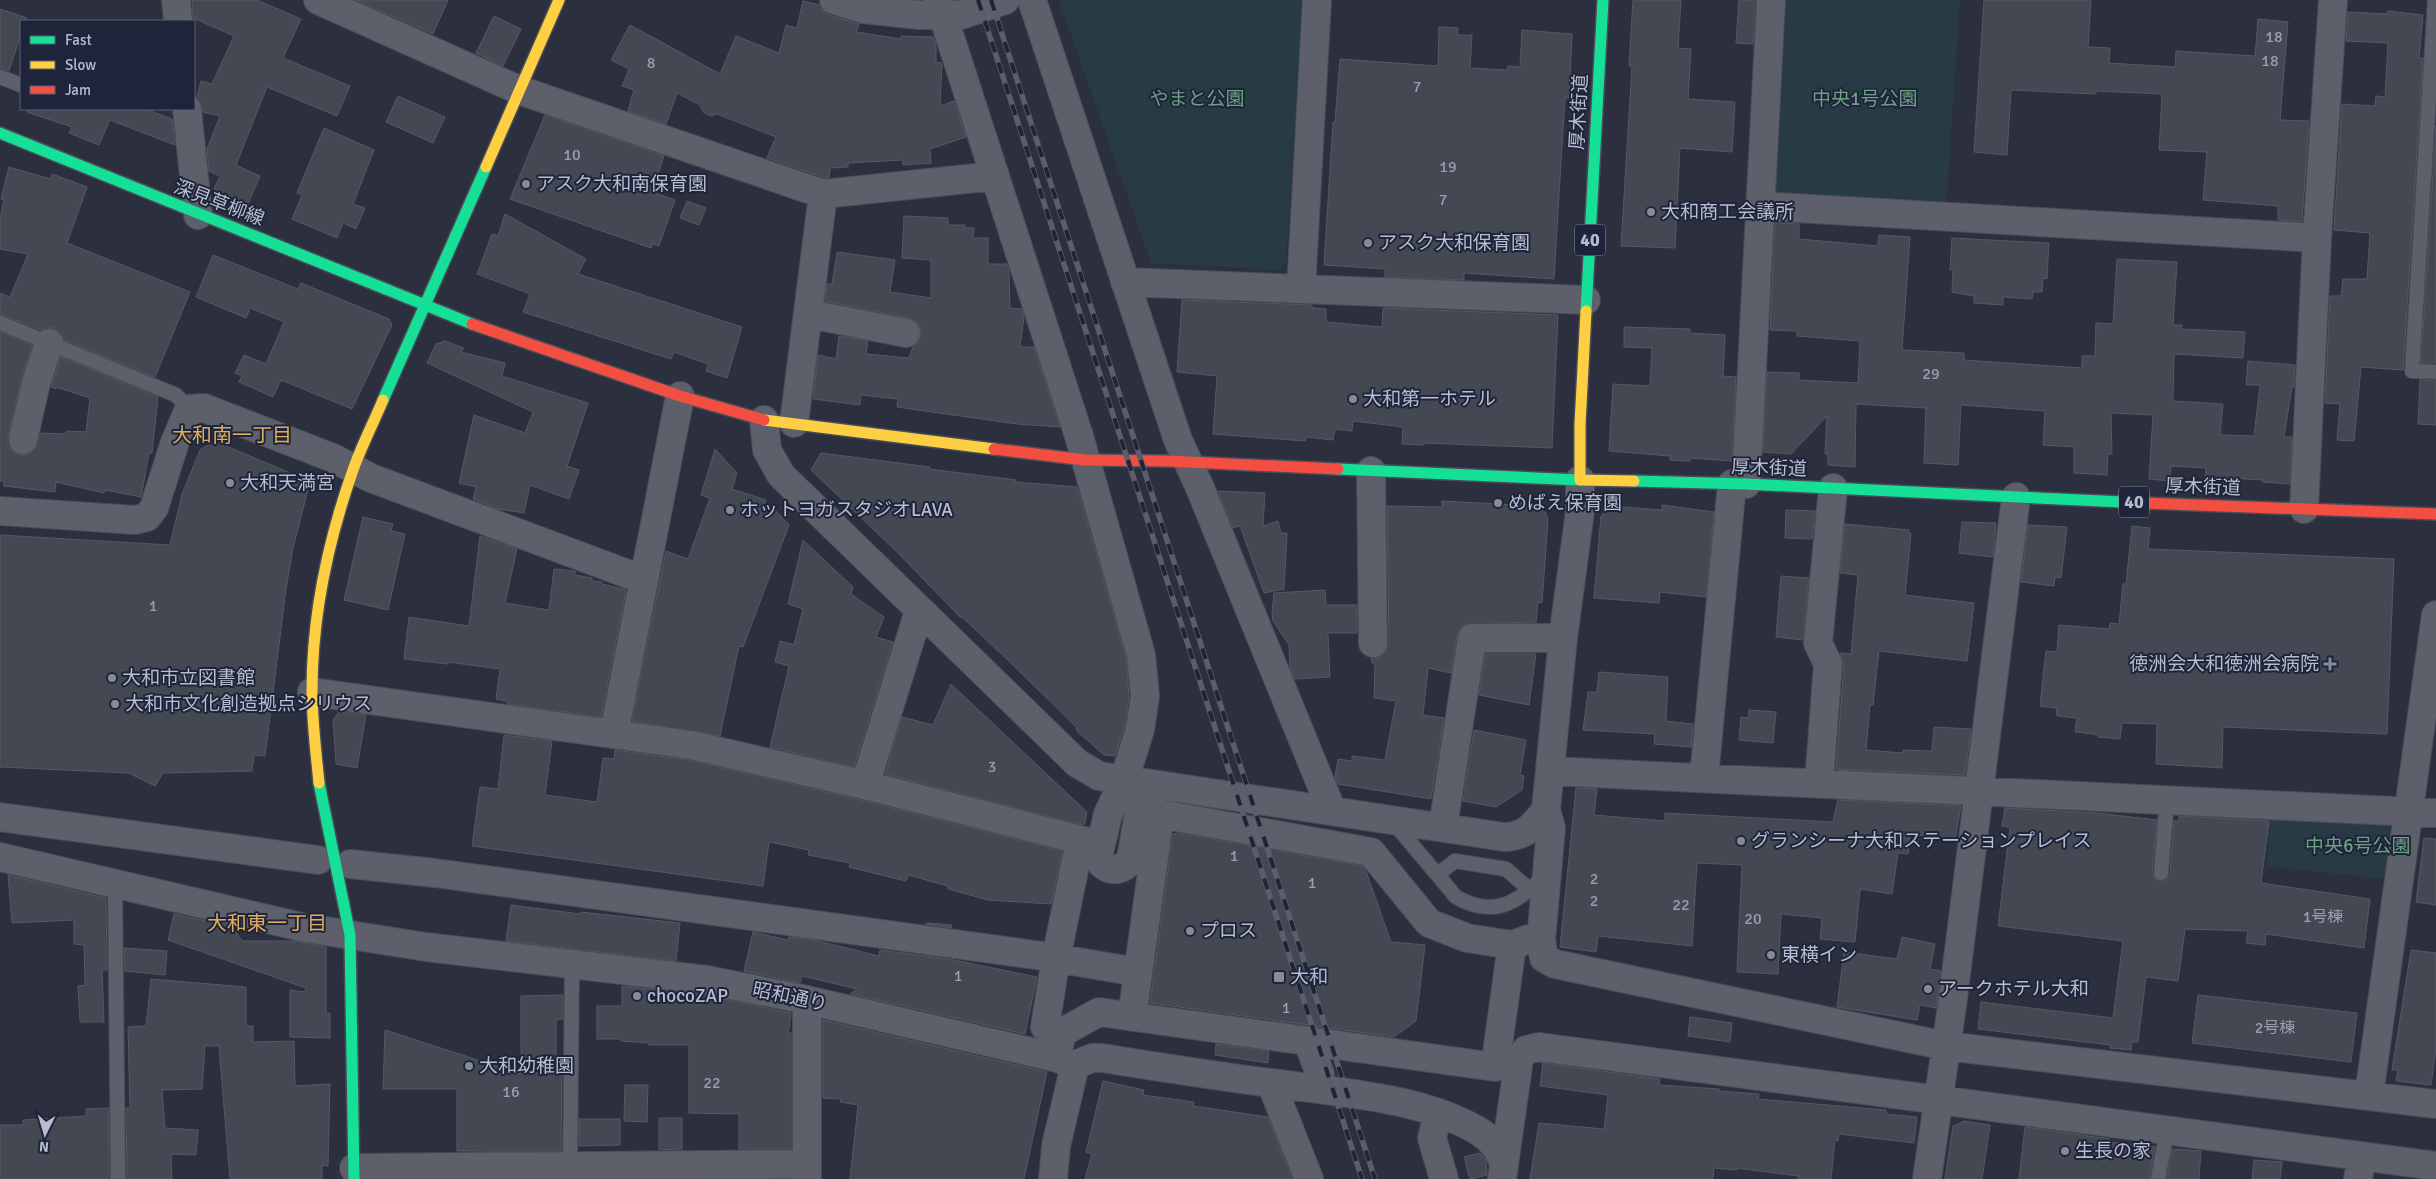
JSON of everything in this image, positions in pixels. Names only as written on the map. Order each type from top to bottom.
[{"type":"street","points":[[176,0],[178,20]]},
{"type":"street","points":[[318,0],[519,90],[823,194],[995,176]]},
{"type":"street","points":[[559,0],[353,468],[333,532],[323,578],[314,645],[312,692],[319,787],[350,935],[354,1174],[570,1167],[807,1172],[807,1000]]},
{"type":"street","points":[[834,0],[863,9],[920,15],[940,7],[961,15],[1005,0]]},
{"type":"street","points":[[1032,0],[1178,440],[1189,462],[1332,811]]},
{"type":"street","points":[[1301,289],[1317,0]]},
{"type":"street","name":"厚木街道","points":[[1603,0],[1580,424],[1580,480],[1739,484],[2436,514]]},
{"type":"street","points":[[1704,776],[1739,484],[1760,206],[1771,0]]},
{"type":"street","points":[[2304,509],[2317,238],[2332,0]]},
{"type":"street","points":[[940,7],[1086,460],[1140,655],[1145,696],[1140,730],[1145,796],[1137,972],[1132,1017]]},
{"type":"street","points":[[188,110],[198,215]]},
{"type":"street","name":"深見草柳線","points":[[0,133],[198,215],[247,232],[482,328],[680,396],[764,420],[1086,460],[1189,462],[1580,480]]},
{"type":"street","points":[[794,423],[823,194]]},
{"type":"street","points":[[1760,206],[2317,238]]},
{"type":"street","points":[[1125,282],[1586,300]]},
{"type":"street","points":[[809,314],[906,333]]},
{"type":"street","points":[[23,440],[36,383],[49,343]]},
{"type":"street","points":[[614,734],[680,396]]},
{"type":"street","points":[[0,511],[135,520],[147,517],[154,508],[175,442],[189,409],[204,408],[333,458],[371,478],[644,580]]},
{"type":"street","points":[[764,420],[767,450],[781,475],[1077,763],[1099,776],[1145,796],[1371,852],[1429,923],[1467,938],[1521,942],[1495,1067],[1099,1012],[1065,1048],[1053,1179]]},
{"type":"street","points":[[1371,470],[1373,643]]},
{"type":"street","points":[[1580,480],[1580,511],[1563,638],[1546,810],[1551,828],[1538,882],[1544,958],[1550,962],[1946,1046],[2436,1104]]},
{"type":"street","points":[[1818,783],[1828,664],[1818,643],[1833,488]]},
{"type":"street","points":[[1927,1179],[1939,1100],[2016,497]]},
{"type":"street","points":[[864,785],[919,611]]},
{"type":"street","points":[[2369,1095],[2436,615]]},
{"type":"street","points":[[1443,827],[1472,638],[1563,638]]},
{"type":"street","points":[[312,692],[691,745],[864,785],[1089,848],[1098,857],[1100,863],[1109,869],[1119,869],[1128,865],[1131,859],[1145,796]]},
{"type":"street","points":[[1550,771],[1704,776],[2408,811],[2436,814]]},
{"type":"street","points":[[1145,796],[1332,811],[1514,837],[1529,830],[1546,810]]},
{"type":"street","points":[[0,817],[318,860]]},
{"type":"street","points":[[1089,848],[1056,958],[1045,1027],[1065,1048],[1092,1058],[1361,1096],[1410,1105],[1438,1113],[1480,1132],[1501,1152],[1503,1172]]},
{"type":"street","name":"昭和通り","points":[[0,857],[306,928],[572,965],[707,980],[807,1000],[1056,1058],[1065,1048]]},
{"type":"street","points":[[350,864],[445,874],[1056,958],[1137,972]]},
{"type":"street","points":[[1308,1042],[1320,1074]]},
{"type":"street","points":[[1503,1172],[1519,1059],[1526,1050],[1538,1047],[2167,1130],[2360,1168],[2436,1166]]},
{"type":"street","points":[[1271,1084],[1309,1179]]},
{"type":"street","points":[[1438,1113],[1432,1138],[1444,1179]]},
{"type":"lane","points":[[2435,0],[2412,371],[2436,372]]},
{"type":"lane","points":[[0,77],[20,84]]},
{"type":"lane","points":[[0,323],[176,395],[189,409]]},
{"type":"lane","points":[[2162,873],[2168,800]]},
{"type":"lane","points":[[1391,819],[1456,896],[1470,905],[1500,907],[1514,902],[1538,882],[1506,869],[1455,860],[1438,874]]},
{"type":"lane","points":[[116,885],[118,1179]]},
{"type":"lane","points":[[570,1167],[572,965]]},
{"type":"lane","points":[[2158,1179],[2167,1130]]},
{"type":"green space","name":"やまと公園","points":[[1059,0],[1303,0],[1286,263],[1277,270],[1151,263]]},
{"type":"green space","name":"中央1号公園","points":[[1784,0],[1960,0],[1946,209],[1771,197]]},
{"type":"green space","name":"中央6号公園","points":[[2270,811],[2391,817],[2386,879],[2267,866]]},
{"type":"building","points":[[192,0],[257,0],[301,19],[283,58],[350,86],[337,116],[267,87],[236,165],[260,176],[248,204],[214,189],[220,176],[209,171],[207,149],[220,116],[203,112],[200,100],[197,97],[201,81],[212,84],[234,36],[193,18]]},
{"type":"building","points":[[356,0],[448,0],[433,34]]},
{"type":"building","points":[[1633,0],[1681,0],[1678,48],[1691,49],[1688,99],[1735,102],[1732,152],[1680,148],[1675,248],[1621,246],[1632,66],[1629,66]]},
{"type":"building","points":[[1739,0],[1755,0],[1753,44],[1736,43]]},
{"type":"building","points":[[1984,0],[2091,0],[2088,47],[2110,48],[2109,63],[2175,67],[2176,51],[2255,56],[2258,19],[2288,22],[2280,120],[2309,121],[2302,222],[2278,220],[2278,206],[2203,200],[2207,152],[2159,150],[2162,94],[2096,91],[2096,94],[2011,90],[2007,155],[1974,152]]},
{"type":"building","points":[[803,1],[820,5],[823,11],[829,15],[859,24],[856,32],[901,39],[901,36],[933,37],[936,45],[936,62],[942,63],[940,106],[954,101],[966,137],[930,149],[931,163],[903,165],[903,160],[848,163],[848,167],[830,168],[829,178],[825,178],[767,158],[776,137],[717,114],[711,116],[703,112],[700,105],[677,93],[666,124],[628,111],[634,90],[622,86],[629,69],[611,60],[630,25],[720,74],[736,36],[779,53],[786,25],[797,28]]},
{"type":"building","points":[[0,9],[27,18],[26,20],[20,20],[20,37],[9,71],[0,68]]},
{"type":"building","points":[[2388,11],[2423,15],[2419,58],[2423,58],[2403,370],[2361,367],[2354,441],[2337,440],[2340,404],[2325,403],[2330,296],[2341,296],[2343,279],[2367,279],[2370,233],[2334,230],[2342,104],[2375,106],[2376,96],[2385,97],[2388,43],[2346,41],[2348,12],[2388,14]]},
{"type":"building","points":[[494,16],[521,29],[503,66],[476,53]]},
{"type":"building","points":[[1439,27],[1458,28],[1457,35],[1472,35],[1470,68],[1507,70],[1508,66],[1520,67],[1522,30],[1572,34],[1569,98],[1565,98],[1554,279],[1464,273],[1464,280],[1385,277],[1385,269],[1324,265],[1333,122],[1335,122],[1340,59],[1438,66]]},
{"type":"building","points":[[398,96],[445,117],[433,143],[386,122]]},
{"type":"building","points":[[28,110],[148,110],[172,119],[175,145],[110,120],[99,145],[69,133],[72,127],[27,112]]},
{"type":"building","points":[[545,115],[664,156],[652,192],[675,200],[659,246],[653,244],[651,248],[510,199]]},
{"type":"building","points":[[2436,125],[2436,363],[2421,363]]},
{"type":"building","points":[[324,128],[374,150],[353,204],[365,208],[356,229],[343,223],[337,238],[292,219],[302,195],[297,193]]},
{"type":"building","points":[[9,167],[51,179],[52,174],[87,187],[67,243],[190,292],[155,377],[64,340],[61,333],[54,328],[41,330],[0,314],[0,293],[10,297],[28,254],[0,249],[0,220],[4,199],[1,199]]},
{"type":"building","points":[[687,201],[706,208],[699,225],[680,218]]},
{"type":"building","points":[[505,214],[586,259],[578,274],[742,327],[727,378],[706,371],[708,364],[674,352],[671,359],[523,312],[530,294],[477,274],[492,234],[498,236]]},
{"type":"building","points":[[904,216],[948,218],[948,225],[965,225],[965,228],[974,228],[973,238],[988,238],[988,264],[1007,264],[1009,271],[1010,308],[1022,309],[1024,317],[1020,347],[1034,347],[1060,427],[1017,424],[897,407],[898,399],[861,395],[860,405],[813,399],[818,355],[836,359],[839,336],[868,341],[866,354],[909,358],[913,347],[918,343],[921,336],[921,328],[916,321],[825,301],[827,284],[832,284],[837,252],[895,260],[890,292],[931,298],[931,260],[902,258]]},
{"type":"building","points":[[1775,223],[1799,224],[1799,239],[1878,246],[1879,235],[1910,237],[1902,350],[1964,353],[1964,360],[2082,368],[2082,356],[2095,356],[2096,323],[2113,324],[2117,259],[2177,262],[2173,325],[2182,325],[2181,329],[2245,332],[2243,358],[2174,354],[2173,401],[2223,404],[2220,435],[2254,436],[2260,385],[2246,385],[2248,361],[2295,365],[2294,387],[2292,387],[2284,437],[2292,437],[2290,484],[2226,478],[2225,483],[2205,481],[2206,468],[2171,466],[2170,481],[2149,479],[2153,415],[2111,413],[2112,454],[2108,454],[2107,475],[2074,473],[2074,447],[2043,445],[2045,411],[1961,405],[1958,465],[1924,463],[1926,408],[1856,404],[1855,467],[1828,465],[1828,454],[1825,454],[1827,416],[1791,454],[1763,452],[1767,372],[1799,373],[1799,380],[1858,383],[1860,341],[1797,336],[1797,331],[1770,330]]},
{"type":"building","points":[[1952,238],[2049,243],[2047,279],[2043,278],[2042,292],[2033,292],[2032,299],[2003,297],[2003,305],[1974,303],[1974,296],[1952,292],[1953,270],[1950,270]]},
{"type":"building","points":[[213,255],[298,289],[301,283],[389,319],[392,325],[352,409],[281,380],[273,397],[239,382],[242,376],[235,373],[244,355],[266,364],[284,322],[250,308],[246,318],[196,297]]},
{"type":"building","points":[[1182,300],[1312,305],[1312,308],[1326,309],[1326,322],[1382,327],[1383,308],[1558,315],[1552,448],[1424,443],[1424,445],[1402,444],[1403,427],[1353,421],[1352,431],[1335,429],[1333,440],[1306,437],[1305,441],[1213,434],[1217,376],[1177,372]]},
{"type":"building","points":[[1624,327],[1690,329],[1690,333],[1725,335],[1723,376],[1736,377],[1732,461],[1690,458],[1690,461],[1670,460],[1670,456],[1609,451],[1613,384],[1650,386],[1652,348],[1624,347]]},
{"type":"building","points":[[0,332],[32,345],[21,380],[8,437],[8,445],[13,452],[19,455],[27,455],[34,451],[41,433],[64,434],[67,431],[86,432],[90,398],[51,387],[61,357],[158,397],[152,453],[149,453],[141,497],[105,490],[104,493],[56,482],[55,492],[4,486],[4,481],[0,481]]},
{"type":"building","points":[[445,341],[464,348],[461,352],[505,363],[502,376],[588,403],[567,466],[579,470],[569,499],[530,485],[524,513],[498,509],[473,499],[476,487],[459,483],[474,415],[525,433],[533,412],[427,363],[436,344]]},
{"type":"building","points":[[2420,380],[2436,381],[2436,425],[2418,424]]},
{"type":"building","points":[[219,443],[300,477],[306,483],[308,490],[293,548],[286,589],[265,756],[254,755],[252,771],[163,773],[155,786],[129,773],[0,767],[0,535],[170,545],[182,494],[200,450],[206,446]]},
{"type":"building","points":[[715,449],[737,473],[732,489],[766,500],[764,505],[773,508],[789,525],[743,647],[739,646],[720,736],[632,721],[666,551],[688,559],[710,498],[701,495]]},
{"type":"building","points":[[821,453],[930,467],[929,469],[1016,480],[1015,482],[1077,487],[1126,658],[1129,696],[1125,726],[1115,756],[1104,755],[1076,730],[1077,728],[1013,665],[961,616],[961,618],[897,552],[811,470]]},
{"type":"building","points":[[1218,491],[1265,493],[1263,526],[1278,521],[1281,533],[1287,533],[1284,589],[1264,593],[1240,526],[1233,528]]},
{"type":"building","points":[[1442,501],[1517,505],[1517,502],[1536,504],[1546,513],[1548,520],[1542,603],[1538,602],[1536,622],[1465,624],[1457,635],[1451,673],[1428,668],[1423,715],[1444,718],[1431,799],[1338,784],[1335,777],[1338,759],[1352,761],[1352,756],[1385,760],[1396,701],[1374,698],[1375,663],[1372,663],[1371,658],[1381,657],[1389,643],[1387,506],[1442,507]]},
{"type":"building","points":[[1662,505],[1714,512],[1706,597],[1660,592],[1659,603],[1594,598],[1601,516],[1611,506],[1662,510]]},
{"type":"building","points":[[1786,510],[1815,511],[1812,539],[1785,538]]},
{"type":"building","points":[[363,517],[393,524],[391,531],[405,534],[388,610],[344,600]]},
{"type":"building","points":[[1962,522],[1996,523],[1993,557],[1959,553]]},
{"type":"building","points":[[1845,524],[1909,530],[1908,533],[1911,533],[1905,595],[1974,603],[1967,661],[1879,651],[1873,705],[1870,705],[1866,750],[1903,753],[1903,750],[1932,751],[1934,727],[1971,729],[1965,775],[1836,769],[1844,665],[1840,653],[1851,654],[1858,575],[1840,573]]},
{"type":"building","points":[[2028,525],[2067,527],[2061,578],[2055,577],[2054,586],[2021,582]]},
{"type":"building","points":[[2132,526],[2150,528],[2148,549],[2394,559],[2387,734],[2223,727],[2222,768],[2156,764],[2157,724],[2122,723],[2120,739],[2098,737],[2099,735],[2075,732],[2077,718],[2057,716],[2056,708],[2040,706],[2046,651],[2057,652],[2059,625],[2109,629],[2110,623],[2119,624],[2123,584],[2126,584]]},
{"type":"building","points":[[480,536],[517,549],[505,603],[549,610],[554,569],[575,571],[575,575],[592,578],[592,581],[602,582],[602,584],[626,590],[601,717],[507,704],[507,701],[496,699],[500,669],[448,662],[448,664],[404,659],[409,617],[469,626]]},
{"type":"building","points":[[803,540],[853,587],[851,594],[884,617],[876,637],[893,642],[854,767],[770,747],[789,666],[775,662],[780,641],[794,645],[803,609],[788,604]]},
{"type":"building","points":[[1781,576],[1809,578],[1803,640],[1776,637]]},
{"type":"building","points":[[1325,590],[1326,605],[1357,605],[1357,633],[1328,633],[1330,677],[1295,679],[1290,667],[1289,645],[1273,621],[1274,593]]},
{"type":"building","points":[[1485,654],[1536,654],[1529,705],[1479,695]]},
{"type":"building","points":[[1599,672],[1668,677],[1666,721],[1693,724],[1691,747],[1654,744],[1655,734],[1583,730],[1588,692],[1597,692]]},
{"type":"building","points":[[951,684],[1087,812],[1083,825],[885,774],[902,717],[933,725]]},
{"type":"building","points":[[1749,710],[1776,712],[1773,743],[1739,740],[1741,717],[1748,718]]},
{"type":"building","points":[[339,712],[366,715],[357,768],[336,764],[333,720]]},
{"type":"building","points":[[1474,730],[1526,740],[1520,775],[1524,776],[1522,790],[1496,807],[1463,801]]},
{"type":"building","points":[[504,735],[552,741],[545,795],[597,802],[603,758],[614,759],[615,750],[688,760],[861,800],[1062,851],[1051,904],[988,900],[908,875],[906,881],[849,867],[850,863],[808,855],[809,850],[769,842],[763,886],[472,846],[480,787],[498,789]]},
{"type":"building","points":[[1576,788],[1597,789],[1594,815],[1665,821],[1665,813],[1833,822],[1838,800],[1961,806],[1955,840],[1910,834],[1908,854],[1898,853],[1892,894],[1860,889],[1855,942],[1820,939],[1822,918],[1781,914],[1778,974],[1737,972],[1742,865],[1697,863],[1692,946],[1598,936],[1596,952],[1560,947]]},
{"type":"building","points":[[2005,808],[2097,813],[2157,820],[2152,873],[2156,880],[2161,882],[2165,881],[2170,874],[2174,821],[2179,821],[2179,816],[2269,821],[2261,883],[2370,899],[2364,948],[2266,934],[2265,945],[2246,943],[2248,931],[2185,929],[2178,981],[2146,977],[2138,1042],[2132,1042],[2131,1050],[2110,1048],[2110,1045],[1978,1029],[1981,1002],[2113,1018],[2123,941],[1998,926],[2010,827],[2002,826]]},
{"type":"building","points":[[1178,833],[1363,866],[1391,942],[1425,945],[1416,1021],[1394,1037],[1150,1003],[1173,834]]},
{"type":"building","points":[[2424,838],[2436,839],[2436,905],[2416,902]]},
{"type":"building","points":[[8,875],[106,898],[107,970],[102,970],[104,1022],[80,1022],[78,986],[85,985],[84,945],[74,944],[74,920],[12,923]]},
{"type":"building","points":[[511,905],[580,914],[581,912],[680,923],[676,961],[506,941]]},
{"type":"building","points":[[174,914],[233,927],[242,941],[294,941],[326,947],[326,1014],[330,1013],[330,1038],[290,1037],[290,990],[305,992],[306,988],[168,940]]},
{"type":"building","points":[[926,923],[952,925],[951,928]]},
{"type":"building","points":[[753,932],[788,940],[789,937],[814,940],[879,956],[880,950],[949,959],[1037,977],[1025,1034],[850,994],[857,989],[802,976],[800,983],[744,971]]},
{"type":"building","points":[[1902,937],[1935,944],[1930,969],[1941,971],[1936,1008],[1920,1005],[1917,1020],[1837,1007],[1844,952],[1897,959]]},
{"type":"building","points":[[124,948],[167,951],[165,975],[125,971]]},
{"type":"building","points":[[2411,950],[2436,953],[2436,1048],[2431,1085],[2396,1081],[2398,1070],[2392,1070]]},
{"type":"building","points":[[151,979],[246,987],[246,1026],[253,1026],[253,1042],[294,1041],[295,1086],[330,1084],[328,1166],[322,1165],[322,1179],[230,1179],[219,1046],[205,1046],[202,1089],[162,1090],[165,1128],[198,1130],[196,1155],[171,1154],[172,1179],[127,1179],[126,1108],[130,1108],[128,1027],[146,1026]]},
{"type":"building","points":[[622,986],[705,995],[791,1013],[788,1035],[791,1032],[791,1149],[739,1149],[739,1114],[689,1113],[689,1045],[649,1045],[649,1043],[621,1041],[621,1039],[597,1039],[597,1006],[622,1006]]},
{"type":"building","points":[[563,995],[563,1019],[556,1020],[556,1063],[562,1063],[561,1151],[457,1151],[457,1089],[383,1089],[385,1030],[521,1074],[521,996]]},
{"type":"building","points":[[2198,995],[2357,1013],[2351,1062],[2192,1043]]},
{"type":"building","points":[[1690,1017],[1732,1023],[1730,1042],[1688,1036]]},
{"type":"building","points":[[823,1020],[1047,1072],[1024,1179],[850,1179],[858,1105],[840,1102],[841,1099],[823,1098]]},
{"type":"building","points":[[1216,1044],[1269,1051],[1268,1063],[1215,1055]]},
{"type":"building","points":[[1543,1063],[1660,1079],[1659,1085],[1759,1094],[1758,1099],[1886,1110],[1886,1114],[1917,1117],[1914,1143],[1839,1134],[1838,1141],[1835,1140],[1831,1179],[1798,1179],[1798,1176],[1737,1168],[1737,1170],[1714,1168],[1713,1179],[1530,1179],[1539,1123],[1604,1129],[1608,1095],[1540,1086]]},
{"type":"building","points":[[1103,1081],[1144,1090],[1143,1095],[1194,1102],[1193,1106],[1268,1117],[1292,1179],[1085,1179],[1092,1154],[1086,1152]]},
{"type":"building","points":[[625,1085],[648,1085],[647,1122],[624,1121]]},
{"type":"building","points":[[109,1108],[109,1179],[0,1179],[0,1125],[23,1125],[23,1120],[86,1116],[86,1109]]},
{"type":"building","points":[[659,1118],[682,1118],[682,1149],[659,1150]]},
{"type":"building","points":[[579,1119],[620,1119],[620,1145],[579,1146]]},
{"type":"building","points":[[1964,1121],[1990,1125],[1982,1179],[1945,1179],[1953,1126]]},
{"type":"building","points":[[2025,1127],[2110,1139],[2110,1142],[2155,1147],[2149,1179],[2019,1179]]},
{"type":"building","points":[[2172,1149],[2201,1151],[2199,1179],[2167,1179]]},
{"type":"building","points":[[1480,1153],[1486,1160],[1487,1175],[1470,1179],[1464,1157]]},
{"type":"building","points":[[2254,1160],[2282,1162],[2280,1179],[2252,1179]]},
{"type":"railway","points":[[978,0],[1362,1179]]},
{"type":"railway","points":[[991,0],[1375,1179]]},
{"type":"traffic: fast","points":[[1586,311],[1603,0]]},
{"type":"traffic: fast","points":[[0,133],[472,324]]},
{"type":"traffic: fast","points":[[383,400],[486,167]]},
{"type":"traffic: fast","points":[[1338,469],[1580,480]]},
{"type":"traffic: fast","points":[[1634,481],[1746,484],[2144,503]]},
{"type":"traffic: fast","points":[[319,783],[350,935],[354,1179]]},
{"type":"traffic: slow","points":[[486,167],[559,0]]},
{"type":"traffic: slow","points":[[1586,311],[1580,424],[1580,480],[1634,481]]},
{"type":"traffic: slow","points":[[319,783],[313,725],[312,691],[318,607],[329,551],[344,497],[356,461],[383,400]]},
{"type":"traffic: slow","points":[[764,420],[994,449]]},
{"type":"traffic: jam","points":[[472,324],[680,396],[764,420]]},
{"type":"traffic: jam","points":[[994,449],[1085,460],[1167,461],[1338,469]]},
{"type":"traffic: jam","points":[[2144,503],[2436,514]]},
{"type":"place","name":"アスク大和南保育園","points":[[526,184]]},
{"type":"place","name":"大和商工会議所","points":[[1651,212]]},
{"type":"place","name":"アスク大和保育園","points":[[1368,243]]},
{"type":"place","name":"大和第一ホテル","points":[[1353,399]]},
{"type":"place","name":"大和天満宮","points":[[230,483]]},
{"type":"place","name":"めばえ保育園","points":[[1498,503]]},
{"type":"place","name":"ホットヨガスタジオLAVA","points":[[730,510]]},
{"type":"place","name":"徳洲会大和徳洲会病院","points":[[2330,664]]},
{"type":"place","name":"大和市立図書館","points":[[112,678]]},
{"type":"place","name":"大和市文化創造拠点シリウス","points":[[115,704]]},
{"type":"place","name":"グランシーナ大和ステーションプレイス","points":[[1741,841]]},
{"type":"place","name":"プロス","points":[[1190,931]]},
{"type":"place","name":"東横イン","points":[[1771,955]]},
{"type":"place","name":"大和","points":[[1279,977]]},
{"type":"place","name":"アークホテル大和","points":[[1928,989]]},
{"type":"place","name":"chocoZAP","points":[[637,996]]},
{"type":"place","name":"大和幼稚園","points":[[469,1066]]},
{"type":"place","name":"生長の家","points":[[2065,1151]]},
{"type":"district","name":"大和南一丁目","points":[[232,435]]},
{"type":"district","name":"大和東一丁目","points":[[267,923]]}]
